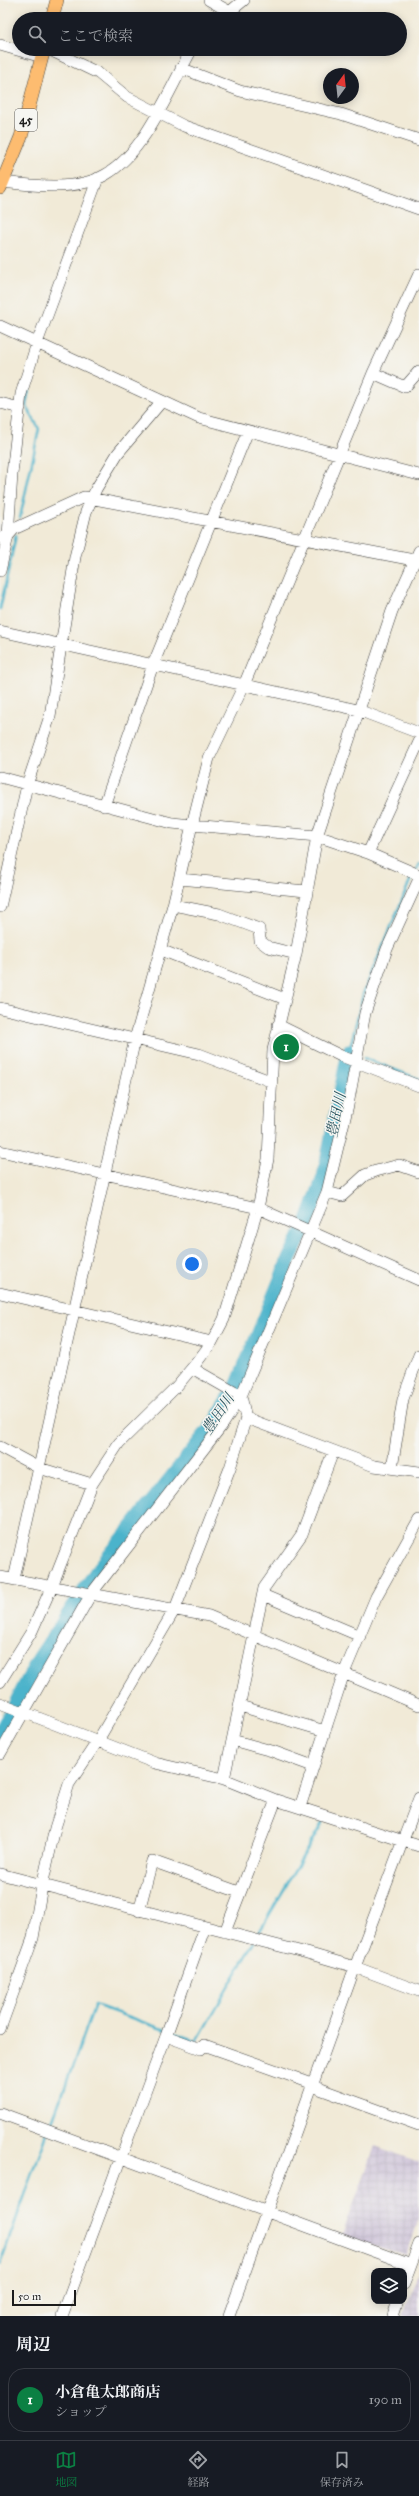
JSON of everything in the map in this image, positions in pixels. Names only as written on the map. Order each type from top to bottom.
[{"type":"main road","points":[[54,12],[57,0]]},
{"type":"main road","name":"45","points":[[2,181],[21,138],[44,56]]},
{"type":"street","points":[[209,0],[230,12],[244,0]]},
{"type":"street","points":[[0,45],[12,47]]},
{"type":"street","points":[[56,56],[98,72],[127,97],[158,111],[184,126],[242,148],[419,209]]},
{"type":"street","points":[[2,181],[25,185],[69,184],[105,176],[122,163],[142,139],[188,56]]},
{"type":"street","points":[[181,68],[240,92],[341,114],[419,140]]},
{"type":"street","points":[[0,571],[22,394],[36,343],[98,178]]},
{"type":"street","points":[[14,1579],[135,1039],[180,879],[209,758],[244,685],[338,453],[419,274]]},
{"type":"street","points":[[0,326],[199,418],[419,475]]},
{"type":"street","points":[[373,373],[405,387],[419,371]]},
{"type":"street","points":[[0,907],[27,785],[50,716],[79,536],[93,499],[118,453],[162,401]]},
{"type":"street","points":[[0,403],[20,408]]},
{"type":"street","points":[[104,806],[153,665],[248,431]]},
{"type":"street","points":[[0,1682],[32,1631],[52,1586],[92,1484],[119,1443],[176,1387],[212,1342],[228,1306],[258,1208],[268,1159],[270,1080],[273,1050],[296,954],[317,836],[392,611],[418,557],[304,539],[84,497],[14,528],[4,537]]},
{"type":"street","points":[[0,631],[358,710],[419,733]]},
{"type":"street","points":[[368,853],[419,742]]},
{"type":"street","points":[[0,777],[172,823],[317,836],[368,853],[416,875],[377,975],[365,1013],[328,1192],[241,1396],[223,1424],[90,1594],[22,1712],[0,1754]]},
{"type":"street","points":[[180,879],[306,891]]},
{"type":"street","points":[[173,905],[218,914],[259,929],[260,941],[268,947],[296,954]]},
{"type":"street","points":[[160,950],[285,999]]},
{"type":"street","points":[[0,1008],[199,1054],[270,1080]]},
{"type":"street","points":[[278,1024],[341,1056],[419,1086]]},
{"type":"street","points":[[0,1151],[258,1208],[419,1280]]},
{"type":"street","points":[[328,1192],[342,1196],[365,1175],[399,1165],[419,1172]]},
{"type":"street","points":[[0,1293],[212,1342]]},
{"type":"street","points":[[392,1468],[403,1398],[419,1355]]},
{"type":"street","points":[[0,2029],[33,1938],[42,1886],[55,1828],[69,1784],[97,1742],[175,1609],[230,1468],[246,1418],[241,1396],[192,1368]]},
{"type":"street","points":[[246,1418],[333,1452],[374,1466],[419,1472]]},
{"type":"street","points":[[0,1447],[39,1468],[92,1484]]},
{"type":"street","points":[[224,1779],[256,1634],[263,1595],[268,1582],[302,1534],[333,1452]]},
{"type":"street","points":[[300,1807],[344,1673],[376,1598],[419,1520]]},
{"type":"street","points":[[0,1577],[209,1616],[256,1634],[419,1705]]},
{"type":"street","points":[[263,1595],[360,1636]]},
{"type":"street","points":[[5,1705],[97,1742],[156,1763],[224,1779],[276,1800],[419,1846]]},
{"type":"street","points":[[240,1706],[325,1731]]},
{"type":"street","points":[[232,1740],[272,1751],[313,1766]]},
{"type":"street","points":[[229,2316],[355,1967],[419,1798]]},
{"type":"street","points":[[225,1932],[276,1800]]},
{"type":"street","points":[[139,1911],[152,1861],[240,1892]]},
{"type":"street","points":[[0,1874],[355,1967],[419,1991]]},
{"type":"street","points":[[62,2316],[205,1927]]},
{"type":"street","points":[[167,2032],[201,2049],[204,2046],[314,2084],[320,2089],[419,2125]]},
{"type":"street","points":[[0,2113],[121,2157],[266,2213],[411,2265]]},
{"type":"street","points":[[407,2276],[419,2244]]},
{"type":"street","points":[[393,2316],[397,2304]]},
{"type":"shaded area","points":[[375,2146],[419,2162],[419,2219],[406,2256],[342,2235]]},
{"type":"shaded area","points":[[419,2271],[419,2316],[403,2316]]},
{"type":"waterway","points":[[20,518],[39,429],[26,405],[29,388]]},
{"type":"waterway","points":[[0,609],[16,535]]},
{"type":"waterway","points":[[416,870],[419,864]]},
{"type":"waterway","points":[[353,1054],[349,1052],[363,994],[412,876]]},
{"type":"waterway","name":"豊田川","points":[[0,1734],[39,1659],[96,1573],[214,1424],[238,1384],[290,1257],[307,1223],[324,1177],[349,1052]]},
{"type":"waterway","points":[[364,1058],[419,1079]]},
{"type":"waterway","points":[[257,1936],[324,1820]]},
{"type":"waterway","points":[[174,2033],[197,2041],[254,1942]]},
{"type":"waterway","points":[[50,2127],[95,2005],[165,2030]]},
{"type":"waterway","points":[[0,2264],[47,2134]]},
{"type":"place","name":"小倉亀太郎商店","points":[[286,1047]]}]
